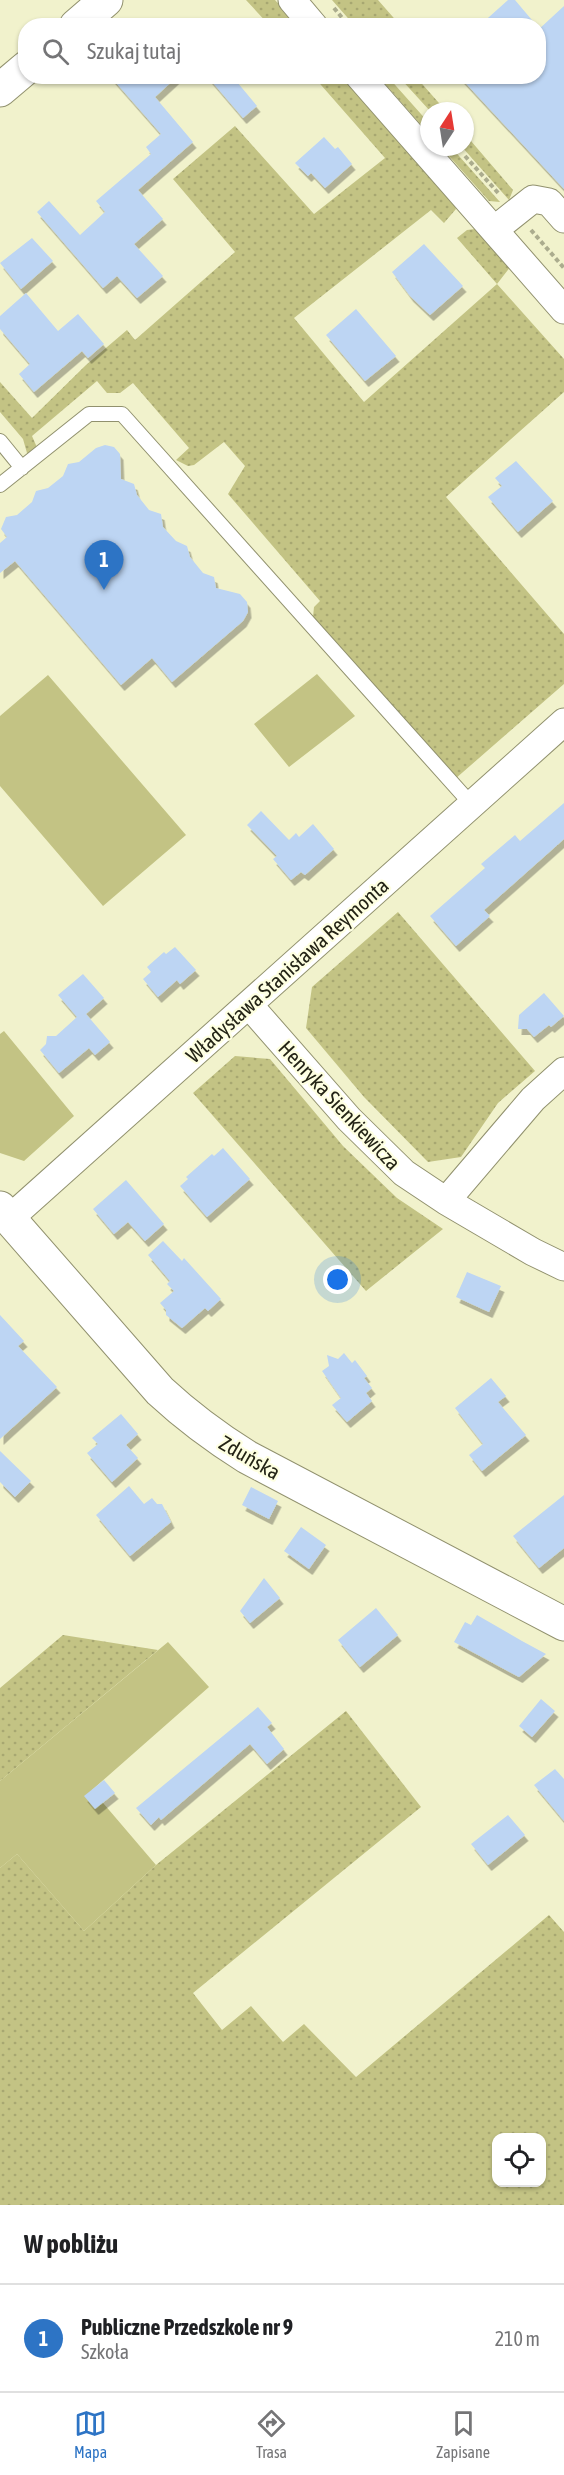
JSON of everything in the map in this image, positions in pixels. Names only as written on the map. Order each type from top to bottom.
[{"type":"street","points":[[85,18],[106,0]]},
{"type":"street","points":[[292,0],[307,18]]},
{"type":"street","points":[[0,90],[18,75]]},
{"type":"street","points":[[366,84],[564,310]]},
{"type":"street","points":[[494,230],[533,199],[549,202],[564,219]]},
{"type":"street","name":"Władysława Stanisława Reymonta","points":[[4,1213],[249,1005],[564,722]]},
{"type":"street","name":"Henryka Sienkiewicza","points":[[249,1005],[349,1119],[404,1173],[446,1201],[533,1252],[564,1267]]},
{"type":"street","points":[[446,1201],[533,1099],[564,1071]]},
{"type":"street","name":"Zduńska","points":[[4,1213],[160,1390],[188,1418],[212,1436],[247,1457],[564,1624]]},
{"type":"lane","points":[[0,485],[89,414],[122,414],[472,805]]},
{"type":"lane","points":[[0,441],[22,468]]},
{"type":"path","points":[[327,0],[342,18]]},
{"type":"green space","points":[[246,0],[275,0],[291,18],[263,18]]},
{"type":"green space","points":[[332,0],[378,0],[394,18],[348,18]]},
{"type":"green space","points":[[320,84],[349,84],[450,197],[456,209],[444,223],[431,210],[294,318],[364,402],[497,284],[564,359],[564,392],[446,497],[564,634],[564,684],[455,779],[313,617],[314,607],[320,601],[228,494],[245,466],[224,442],[194,465],[188,466],[176,460],[189,448],[133,383],[120,393],[107,393],[97,381],[32,436],[39,452],[27,453],[23,439],[0,412],[0,382],[32,418],[86,365],[127,330],[135,340],[235,252],[173,179],[235,126],[314,214],[385,158]]},
{"type":"green space","points":[[385,84],[394,84],[420,113],[420,124]]},
{"type":"green space","points":[[405,84],[422,84],[438,102],[422,102]]},
{"type":"green space","points":[[474,144],[513,190],[509,200],[470,156],[474,156]]},
{"type":"green space","points":[[449,156],[459,156],[500,202],[489,201]]},
{"type":"green space","points":[[475,229],[511,266],[497,284],[457,238],[467,230]]},
{"type":"green space","points":[[317,674],[355,716],[289,767],[254,724]]},
{"type":"green space","points":[[48,675],[186,835],[103,906],[0,786],[0,716]]},
{"type":"green space","points":[[398,912],[535,1071],[498,1103],[461,1157],[428,1162],[364,1097],[306,1028],[312,987]]},
{"type":"green space","points":[[4,1031],[74,1116],[24,1161],[0,1153],[0,1034]]},
{"type":"green space","points":[[235,1056],[270,1059],[343,1146],[397,1198],[443,1229],[366,1291],[193,1093]]},
{"type":"green space","points":[[63,1635],[158,1650],[0,1781],[0,1688]]},
{"type":"green space","points":[[168,1642],[209,1687],[92,1790],[156,1865],[84,1931],[17,1854],[0,1868],[0,1781]]},
{"type":"green space","points":[[346,1711],[421,1807],[193,1993],[222,2030],[251,2006],[283,2042],[304,2024],[356,2077],[549,1915],[564,1932],[564,2205],[0,2205],[0,1868],[17,1854],[84,1931],[156,1865]]},
{"type":"building","points":[[508,0],[515,0],[530,18],[488,18]]},
{"type":"building","points":[[564,6],[564,189],[466,84],[546,84],[546,23]]},
{"type":"building","points":[[117,84],[169,84],[155,97],[193,142],[138,190],[163,219],[134,244],[163,276],[137,298],[117,276],[103,288],[37,212],[49,201],[80,235],[105,212],[96,201],[151,154],[146,147],[161,134]]},
{"type":"building","points":[[214,84],[239,84],[257,106],[243,118]]},
{"type":"building","points":[[324,137],[335,149],[338,147],[352,164],[325,188],[311,173],[308,176],[295,163]]},
{"type":"building","points":[[32,238],[53,261],[21,289],[0,263]]},
{"type":"building","points":[[424,244],[463,286],[430,315],[410,296],[392,272]]},
{"type":"building","points":[[26,293],[58,331],[78,314],[104,344],[88,358],[82,351],[34,392],[19,374],[30,364],[0,329],[0,316]]},
{"type":"building","points":[[356,309],[396,356],[365,381],[326,335]]},
{"type":"building","points":[[105,445],[114,447],[120,454],[121,479],[134,484],[137,495],[149,510],[161,514],[163,527],[176,541],[187,546],[190,557],[203,573],[214,577],[216,588],[240,594],[247,602],[248,612],[243,621],[172,682],[152,658],[121,685],[15,561],[0,573],[0,543],[7,537],[1,529],[6,517],[17,515],[32,502],[36,491],[48,488],[63,476],[68,464],[79,462],[96,448]]},
{"type":"building","points":[[516,461],[553,501],[518,532],[488,497],[502,486],[495,478]]},
{"type":"building","points":[[564,803],[564,839],[484,910],[490,916],[456,946],[430,916],[485,868],[481,864],[515,835],[520,841]]},
{"type":"building","points":[[261,811],[289,840],[296,833],[299,837],[313,824],[334,849],[305,875],[301,872],[291,880],[273,859],[277,856],[247,825]]},
{"type":"building","points":[[175,947],[196,970],[180,984],[177,980],[158,997],[143,979],[151,972],[147,967],[164,952],[166,954]]},
{"type":"building","points":[[83,974],[104,998],[86,1014],[110,1042],[95,1055],[89,1048],[59,1073],[40,1050],[46,1044],[47,1036],[56,1036],[77,1017],[58,995]]},
{"type":"building","points":[[544,993],[564,1016],[534,1037],[527,1029],[518,1029],[519,1015]]},
{"type":"building","points":[[223,1148],[250,1179],[207,1217],[180,1186],[188,1179],[186,1177],[212,1154],[214,1156]]},
{"type":"building","points":[[126,1180],[164,1224],[145,1241],[128,1222],[114,1234],[93,1209]]},
{"type":"building","points":[[163,1241],[182,1261],[184,1258],[221,1299],[208,1311],[205,1308],[182,1328],[166,1315],[166,1310],[160,1303],[174,1291],[167,1284],[170,1281],[148,1255]]},
{"type":"building","points":[[467,1272],[501,1286],[489,1312],[456,1297]]},
{"type":"building","points":[[0,1315],[24,1341],[18,1346],[57,1387],[0,1439]]},
{"type":"building","points":[[344,1353],[352,1363],[355,1360],[367,1376],[364,1378],[372,1388],[366,1393],[372,1401],[347,1422],[332,1405],[341,1398],[322,1371],[329,1366],[327,1355],[338,1359]]},
{"type":"building","points":[[491,1378],[506,1396],[498,1402],[526,1435],[482,1471],[469,1455],[483,1444],[455,1408]]},
{"type":"building","points":[[121,1414],[138,1434],[126,1445],[138,1458],[112,1482],[87,1453],[98,1444],[92,1438]]},
{"type":"building","points":[[0,1451],[31,1481],[15,1497],[0,1482]]},
{"type":"building","points":[[129,1486],[144,1504],[152,1498],[157,1504],[162,1504],[171,1522],[130,1556],[96,1515]]},
{"type":"building","points":[[251,1487],[278,1501],[269,1519],[242,1505]]},
{"type":"building","points":[[564,1495],[564,1548],[539,1568],[513,1536]]},
{"type":"building","points":[[301,1527],[326,1545],[309,1569],[284,1551]]},
{"type":"building","points":[[264,1578],[280,1598],[250,1623],[240,1611]]},
{"type":"building","points":[[376,1608],[398,1635],[360,1667],[338,1640]]},
{"type":"building","points":[[477,1615],[546,1654],[519,1677],[454,1642],[465,1622],[471,1625]]},
{"type":"building","points":[[541,1699],[555,1711],[532,1737],[519,1726]]},
{"type":"building","points":[[258,1707],[272,1723],[267,1727],[284,1749],[267,1764],[250,1744],[161,1820],[159,1817],[151,1825],[136,1808]]},
{"type":"building","points":[[555,1769],[564,1779],[564,1821],[534,1785]]},
{"type":"building","points":[[104,1780],[115,1793],[95,1809],[84,1796]]},
{"type":"building","points":[[508,1815],[525,1835],[488,1865],[471,1844]]},
{"type":"place","name":"Publiczne Przedszkole nr 9","points":[[104,590]]}]
